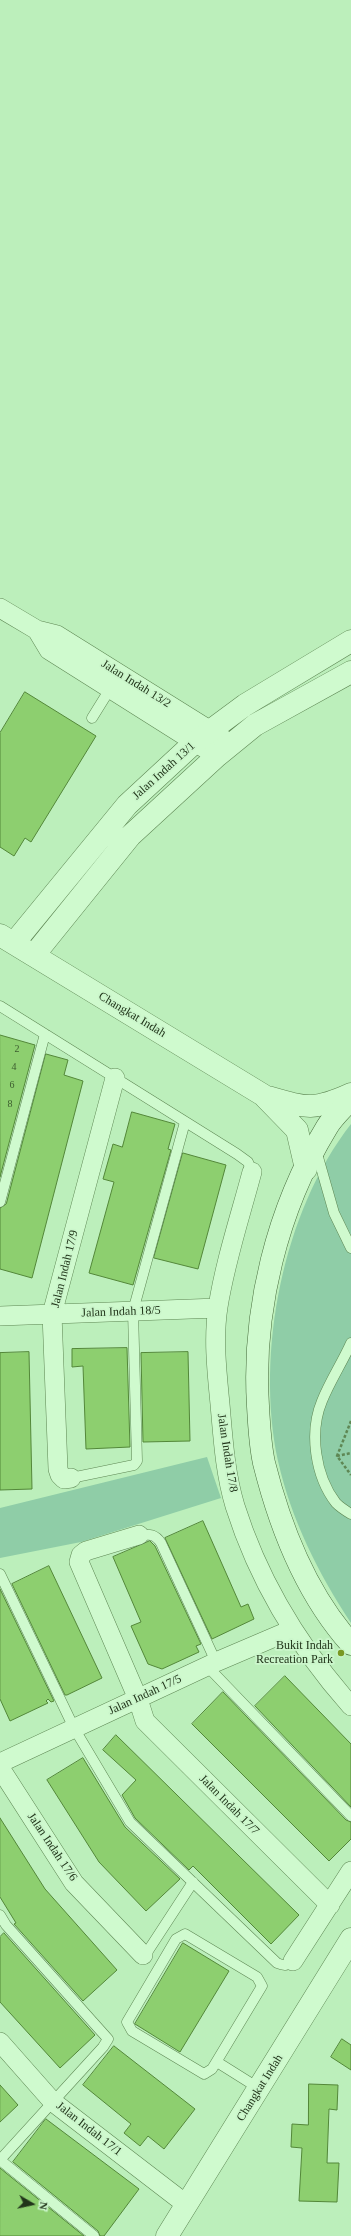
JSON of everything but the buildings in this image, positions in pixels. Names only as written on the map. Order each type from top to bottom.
[{"type":"street","name":"Jalan Indah 13/2","points":[[0,608],[37,630],[57,635],[224,750]]},
{"type":"street","name":"Jalan Indah 13/2","points":[[37,630],[48,650],[110,689],[203,736]]},
{"type":"street","name":"Jalan Indah 13/1","points":[[7,939],[127,805],[203,736],[245,705],[351,641]]},
{"type":"street","name":"Jalan Indah 13/1","points":[[34,955],[130,836],[224,750],[255,725],[351,672]]},
{"type":"street","name":"Changkat Indah","points":[[7,939],[263,1095],[297,1130],[306,1169]]},
{"type":"street","name":"Jalan Indah 17/9","points":[[71,1478],[64,1479],[58,1470],[52,1314],[115,1078]]},
{"type":"street","name":"Changkat Indah","points":[[263,1095],[310,1108],[327,1105],[351,1094]]},
{"type":"street","points":[[351,1099],[328,1126],[306,1169],[279,1231],[268,1276],[260,1328],[257,1365],[259,1425],[264,1462],[281,1519],[302,1570],[323,1605],[351,1644]]},
{"type":"street","name":"Jalan Indah 17/8","points":[[252,1172],[218,1308],[216,1366],[224,1446],[235,1505],[260,1570],[291,1630],[322,1673],[351,1706]]},
{"type":"street","name":"Jalan Indah 18/5","points":[[0,1316],[218,1308]]},
{"type":"street","name":"Jalan Indah 17/7","points":[[139,1535],[86,1551],[81,1555],[79,1562],[148,1725],[330,1905]]},
{"type":"street","name":"Jalan Indah 17/5","points":[[0,1763],[212,1664],[291,1630]]},
{"type":"street","name":"Jalan Indah 17/6","points":[[0,1768],[74,1884],[143,1955]]},
{"type":"street","points":[[293,1961],[351,1871]]},
{"type":"street","name":"Changkat Indah","points":[[168,2236],[260,2089],[351,1939]]},
{"type":"street","name":"Jalan Indah 17/1","points":[[0,2042],[53,2102],[187,2205]]},
{"type":"lane","points":[[92,718],[110,689]]},
{"type":"lane","points":[[0,1006],[248,1162],[252,1172]]},
{"type":"lane","points":[[0,1202],[45,1034]]},
{"type":"lane","points":[[71,1478],[134,1465],[137,1461],[133,1311],[185,1122]]},
{"type":"lane","points":[[316,1150],[334,1213],[351,1248]]},
{"type":"lane","points":[[351,1343],[322,1401],[314,1431],[318,1468],[336,1503],[351,1514]]},
{"type":"lane","points":[[139,1535],[150,1534],[157,1537],[161,1543],[212,1664],[351,1816]]},
{"type":"lane","points":[[0,1574],[74,1728],[130,1822],[277,1963],[282,1966],[288,1965],[293,1961]]},
{"type":"lane","points":[[143,1955],[146,1954],[193,1882]]},
{"type":"lane","points":[[0,1915],[3,1927],[108,2039],[103,2047],[0,2160],[94,2236]]},
{"type":"lane","points":[[180,1935],[191,1936],[261,1981],[260,1991],[217,2062],[209,2073],[204,2074],[198,2072],[128,2027],[128,2017],[180,1935]]},
{"type":"lane","points":[[217,2062],[260,2089]]},
{"type":"path","points":[[337,1456],[351,1421]]},
{"type":"path","points":[[337,1456],[351,1453]]},
{"type":"path","points":[[337,1456],[351,1476]]},
{"type":"green space","points":[[351,1124],[351,1623],[317,1565],[290,1504],[278,1461],[272,1419],[270,1375],[273,1330],[280,1285],[292,1240],[308,1198],[327,1159]]},
{"type":"green space","points":[[207,1457],[221,1498],[81,1542],[0,1558],[0,1508]]},
{"type":"place","name":"Bukit Indah Recreation Park","points":[[341,1653]]}]
